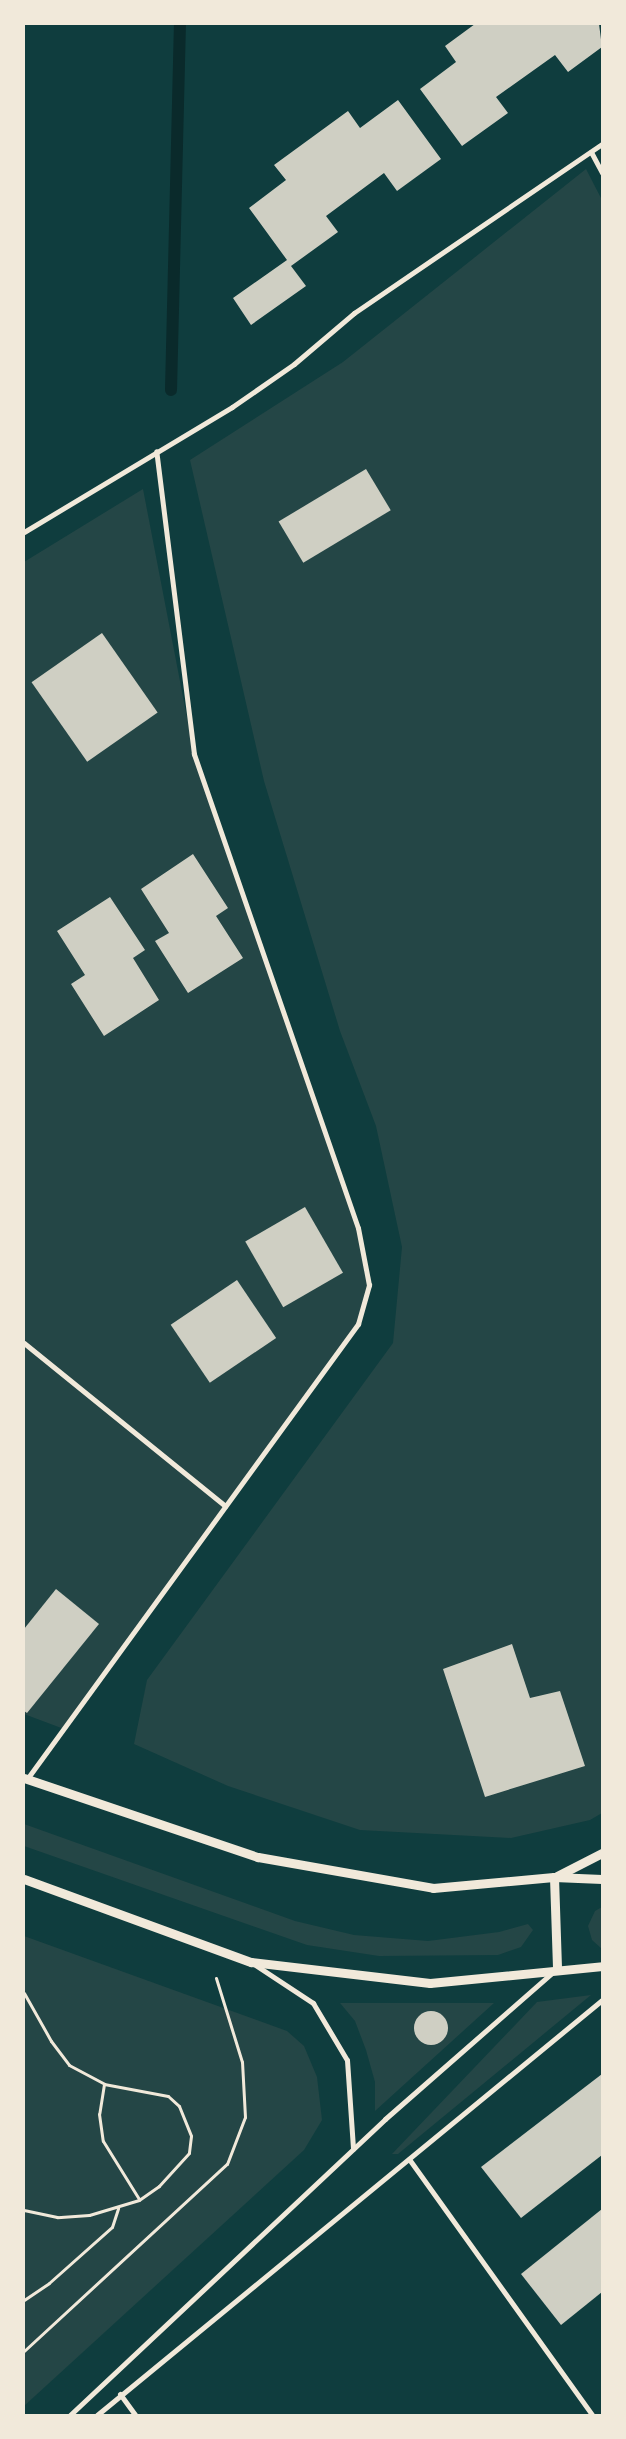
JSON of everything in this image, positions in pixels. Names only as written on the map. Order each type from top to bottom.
[{"type":"street","points":[[24,532],[232,407],[287,369],[354,313],[602,144]]},
{"type":"street","points":[[591,152],[602,172]]},
{"type":"street","points":[[156,452],[194,754],[358,1228],[369,1285],[358,1324],[25,1779],[258,1857],[433,1888],[554,1877],[602,1879]]},
{"type":"street","points":[[24,1343],[225,1506]]},
{"type":"street","points":[[554,1877],[602,1853]]},
{"type":"street","points":[[554,1877],[557,1968]]},
{"type":"street","points":[[24,1879],[251,1962],[338,1974],[430,1983],[500,1978],[557,1968],[602,1966]]},
{"type":"street","points":[[251,1962],[313,2003],[347,2060],[353,2149]]},
{"type":"street","points":[[70,2415],[353,2149],[557,1968]]},
{"type":"street","points":[[97,2415],[120,2394],[602,2000]]},
{"type":"street","points":[[409,2159],[592,2415]]},
{"type":"street","points":[[120,2394],[135,2415]]},
{"type":"path","points":[[24,2351],[227,2164],[245,2117],[242,2062],[228,2010],[203,1944]]},
{"type":"path","points":[[24,1993],[51,2041],[70,2065],[104,2084],[168,2096],[179,2106],[186,2120],[190,2136],[189,2153],[159,2186],[140,2200],[89,2215],[57,2217],[24,2210]]},
{"type":"path","points":[[104,2084],[99,2114],[103,2141],[140,2200]]},
{"type":"path","points":[[24,2300],[49,2283],[112,2226],[118,2208]]},
{"type":"shaded area","points":[[586,169],[602,200],[602,1813],[590,1820],[511,1838],[360,1830],[228,1786],[134,1744],[147,1680],[393,1343],[402,1247],[376,1126],[340,1031],[264,781],[190,460],[343,362]]},
{"type":"shaded area","points":[[143,489],[194,754],[358,1228],[369,1285],[358,1324],[64,1729],[24,1714],[24,562]]},
{"type":"shaded area","points":[[24,1824],[295,1921],[354,1935],[428,1941],[499,1932],[528,1924],[533,1930],[521,1947],[498,1955],[379,1956],[307,1945],[24,1846]]},
{"type":"shaded area","points":[[602,1907],[602,1949],[592,1940],[588,1926],[595,1911]]},
{"type":"shaded area","points":[[24,1936],[287,2031],[304,2046],[317,2077],[322,2120],[304,2150],[24,2406]]},
{"type":"shaded area","points":[[591,1995],[398,2154],[392,2154],[537,2002]]},
{"type":"shaded area","points":[[340,2003],[494,2003],[375,2111],[375,2082],[366,2050],[355,2021]]},
{"type":"building","points":[[475,24],[599,24],[602,47],[568,72],[555,55],[496,97],[508,113],[462,146],[420,89],[456,62],[445,46]]},
{"type":"building","points":[[398,100],[441,159],[397,191],[384,173],[326,216],[338,232],[291,266],[306,286],[251,325],[233,298],[287,260],[249,208],[286,180],[274,165],[348,111],[360,128]]},
{"type":"building","points":[[366,469],[391,510],[303,563],[279,522]]},
{"type":"building","points":[[102,633],[158,712],[87,762],[32,682]]},
{"type":"building","points":[[193,854],[228,908],[216,916],[243,958],[188,993],[155,941],[169,933],[141,889]]},
{"type":"building","points":[[110,897],[145,950],[133,958],[159,1000],[104,1036],[71,984],[85,975],[57,931]]},
{"type":"building","points":[[305,1207],[343,1273],[283,1307],[245,1242]]},
{"type":"building","points":[[237,1280],[276,1338],[210,1383],[171,1325]]},
{"type":"building","points":[[56,1589],[99,1624],[27,1713],[24,1711],[24,1629]]},
{"type":"building","points":[[512,1644],[530,1698],[560,1691],[585,1766],[485,1797],[443,1669]]},
{"type":"building","points":[[431,2011],[438,2012],[443,2016],[447,2021],[447,2035],[443,2040],[438,2044],[431,2045],[424,2044],[419,2040],[415,2035],[414,2028],[415,2021],[419,2016],[424,2012]]},
{"type":"building","points":[[602,2074],[602,2155],[521,2218],[481,2167]]},
{"type":"building","points":[[602,2209],[602,2292],[561,2325],[521,2274]]},
{"type":"waterway","points":[[171,390],[180,24]]}]
